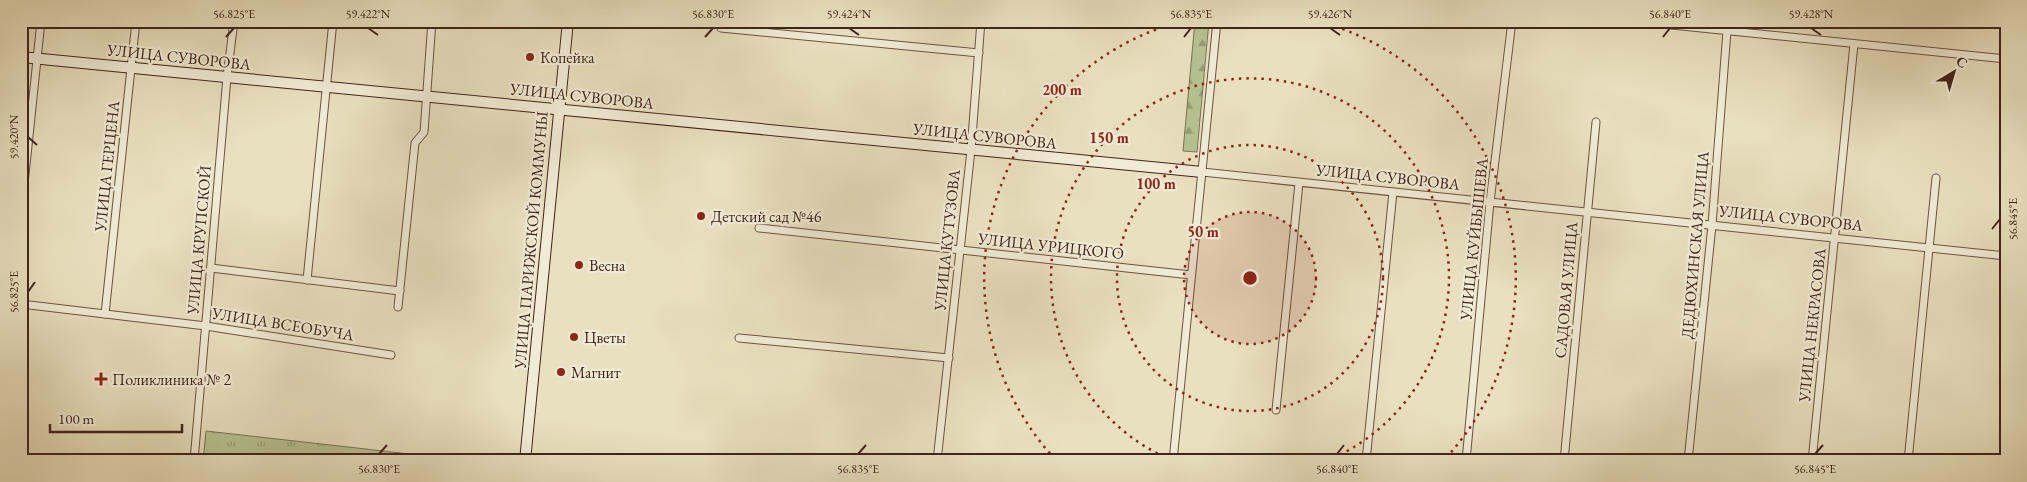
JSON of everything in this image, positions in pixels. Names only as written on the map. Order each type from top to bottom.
[{"type":"street","points":[[21,213],[41,21]]},
{"type":"street","name":"УЛИЦА ГЕРЦЕНА","points":[[105,314],[136,21]]},
{"type":"street","name":"УЛИЦА КРУПСКОЙ","points":[[194,461],[227,77],[234,21]]},
{"type":"street","points":[[307,280],[333,21]]},
{"type":"street","points":[[398,306],[415,143],[424,132],[432,21]]},
{"type":"street","name":"УЛИЦА ПАРИЖСКОЙ КОММУНЫ","points":[[525,460],[568,21]]},
{"type":"street","name":"УЛИЦА КУТУЗОВА","points":[[937,461],[970,150],[981,21]]},
{"type":"street","points":[[1173,461],[1217,21]]},
{"type":"street","name":"УЛИЦА КУЙБЫШЕВА","points":[[1466,461],[1490,202],[1512,21]]},
{"type":"street","points":[[1632,21],[2006,59]]},
{"type":"street","points":[[721,28],[979,53]]},
{"type":"street","name":"ДЕДЮХИНСКАЯ УЛИЦА","points":[[1688,461],[1712,225],[1727,31]]},
{"type":"street","name":"УЛИЦА НЕКРАСОВА","points":[[1812,461],[1854,44]]},
{"type":"street","name":"УЛИЦА СУВОРОВА","points":[[21,57],[1202,172],[2006,256]]},
{"type":"street","name":"САДОВАЯ УЛИЦА","points":[[1564,461],[1596,122]]},
{"type":"street","points":[[1908,461],[1936,178]]},
{"type":"street","points":[[1276,410],[1299,183]]},
{"type":"street","points":[[1366,461],[1393,192]]},
{"type":"street","name":"УЛИЦА УРИЦКОГО","points":[[759,228],[1191,275]]},
{"type":"street","points":[[212,268],[400,292]]},
{"type":"street","name":"УЛИЦА ВСЕОБУЧА","points":[[21,304],[206,326],[392,355]]},
{"type":"street","points":[[739,338],[949,358]]},
{"type":"street","points":[[525,460],[544,461]]},
{"type":"green space","points":[[1195,21],[1209,21],[1197,152],[1183,151]]},
{"type":"green space","points":[[206,431],[472,461],[203,461]]},
{"type":"place","name":"Копейка","points":[[530,57]]},
{"type":"place","name":"Детский сад №46","points":[[701,216]]},
{"type":"place","name":"Весна","points":[[579,265]]},
{"type":"place","name":"Цветы","points":[[574,337]]},
{"type":"place","name":"Магнит","points":[[561,372]]},
{"type":"place","name":"Поликлиника № 2","points":[[101,379]]}]
